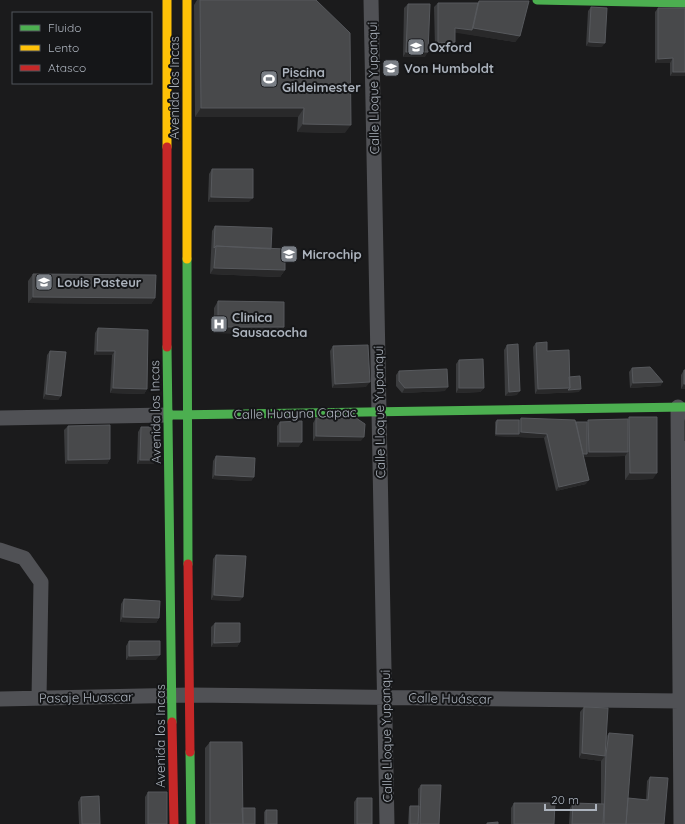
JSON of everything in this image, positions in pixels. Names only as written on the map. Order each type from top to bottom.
[{"type":"street","name":"Avenida los Incas","points":[[167,0],[167,415],[173,695],[174,824]]},
{"type":"street","name":"Avenida los Incas","points":[[187,0],[187,415],[192,824]]},
{"type":"street","name":"Calle Lloque Yupanqui","points":[[371,0],[387,824]]},
{"type":"street","points":[[537,0],[685,3]]},
{"type":"street","name":"Calle Huayna Capac","points":[[0,418],[681,407]]},
{"type":"street","points":[[680,824],[681,407]]},
{"type":"street","points":[[0,550],[24,558],[41,582],[39,698]]},
{"type":"street","name":"Calle Huáscar","points":[[173,695],[680,700]]},
{"type":"street","name":"Pasaje Huascar","points":[[0,699],[173,695]]},
{"type":"building","name":"Piscina Gildeimester","points":[[200,0],[316,0],[350,33],[351,125],[303,124],[304,108],[201,108]]},
{"type":"building","points":[[479,1],[529,1],[520,36],[473,28]]},
{"type":"building","points":[[438,3],[478,3],[472,30],[455,28],[455,42],[438,43]]},
{"type":"building","points":[[408,4],[430,4],[428,52],[406,52]]},
{"type":"building","points":[[591,7],[607,8],[605,43],[589,42]]},
{"type":"building","points":[[658,8],[685,8],[685,72],[673,72],[673,58],[658,59]]},
{"type":"building","points":[[212,169],[253,169],[253,198],[211,197]]},
{"type":"building","points":[[215,226],[272,228],[271,249],[216,246],[214,248]]},
{"type":"building","points":[[216,246],[285,249],[285,270],[214,268]]},
{"type":"building","points":[[33,274],[156,275],[155,298],[33,297]]},
{"type":"building","points":[[218,301],[284,302],[284,327],[218,327]]},
{"type":"building","points":[[98,328],[148,330],[147,389],[113,388],[115,351],[97,351]]},
{"type":"building","points":[[547,342],[547,351],[569,350],[570,388],[538,389],[536,343]]},
{"type":"building","points":[[518,344],[520,391],[509,392],[507,345]]},
{"type":"building","points":[[368,345],[370,382],[335,384],[333,346]]},
{"type":"building","points":[[50,351],[66,352],[61,396],[46,394]]},
{"type":"building","points":[[483,359],[484,388],[459,388],[459,360]]},
{"type":"building","points":[[650,367],[663,382],[633,383],[632,368]]},
{"type":"building","points":[[447,369],[448,387],[405,388],[399,381],[399,371]]},
{"type":"building","points":[[685,370],[685,384],[684,384]]},
{"type":"building","points":[[580,376],[581,389],[568,390],[570,388],[569,377]]},
{"type":"building","points":[[629,417],[657,417],[657,473],[630,473]]},
{"type":"building","points":[[316,418],[356,418],[365,424],[364,437],[316,436]]},
{"type":"building","points":[[521,418],[575,420],[589,480],[559,487],[547,434],[521,432]]},
{"type":"building","points":[[628,419],[628,452],[589,452],[588,420]]},
{"type":"building","points":[[497,420],[519,420],[519,434],[496,434]]},
{"type":"building","points":[[302,421],[302,442],[280,442],[280,422]]},
{"type":"building","points":[[576,422],[587,422],[587,454],[583,454]]},
{"type":"building","points":[[110,425],[110,459],[68,460],[68,426]]},
{"type":"building","points":[[141,427],[152,427],[157,431],[156,460],[140,460]]},
{"type":"building","points":[[216,456],[255,458],[254,477],[215,475]]},
{"type":"building","points":[[216,555],[246,556],[243,597],[214,595]]},
{"type":"building","points":[[124,599],[160,601],[159,618],[123,617]]},
{"type":"building","points":[[215,623],[240,623],[240,642],[214,643]]},
{"type":"building","points":[[129,641],[160,641],[160,655],[129,656]]},
{"type":"building","points":[[584,707],[608,708],[605,756],[582,753]]},
{"type":"building","points":[[609,733],[633,735],[626,824],[604,824],[606,754]]},
{"type":"building","points":[[210,742],[242,742],[243,824],[210,824]]},
{"type":"building","points":[[650,777],[668,778],[664,824],[626,824],[628,798],[648,800]]},
{"type":"building","points":[[421,785],[441,785],[439,824],[420,824]]},
{"type":"building","points":[[148,792],[167,792],[167,824],[148,824]]},
{"type":"building","points":[[99,796],[100,824],[82,824],[81,797]]},
{"type":"building","points":[[357,798],[372,798],[372,824],[357,824]]},
{"type":"building","points":[[514,803],[555,803],[554,824],[514,824]]},
{"type":"building","points":[[573,803],[604,804],[603,824],[572,824]]},
{"type":"building","points":[[410,806],[419,806],[418,824],[410,824]]},
{"type":"building","points":[[242,808],[255,808],[255,824],[243,824]]},
{"type":"building","points":[[266,810],[277,810],[277,824],[266,824]]},
{"type":"building","points":[[498,822],[498,824],[487,824],[487,823]]},
{"type":"traffic: fast","points":[[537,0],[685,3]]},
{"type":"traffic: fast","points":[[187,259],[188,564]]},
{"type":"traffic: fast","points":[[167,347],[172,722]]},
{"type":"traffic: fast","points":[[172,415],[685,407]]},
{"type":"traffic: fast","points":[[190,752],[191,824]]},
{"type":"traffic: slow","points":[[167,0],[167,147]]},
{"type":"traffic: slow","points":[[187,0],[187,259]]},
{"type":"traffic: jam","points":[[167,147],[167,347]]},
{"type":"traffic: jam","points":[[188,564],[190,752]]},
{"type":"traffic: jam","points":[[172,722],[174,824]]},
{"type":"place","name":"Oxford","points":[[416,47]]},
{"type":"place","name":"Von Humboldt","points":[[391,68]]},
{"type":"place","name":"Piscina Gildeimester","points":[[269,79]]},
{"type":"place","name":"Microchip","points":[[289,254]]},
{"type":"place","name":"Louis Pasteur","points":[[44,282]]},
{"type":"place","name":"Clinica Sausacocha","points":[[219,324]]}]
